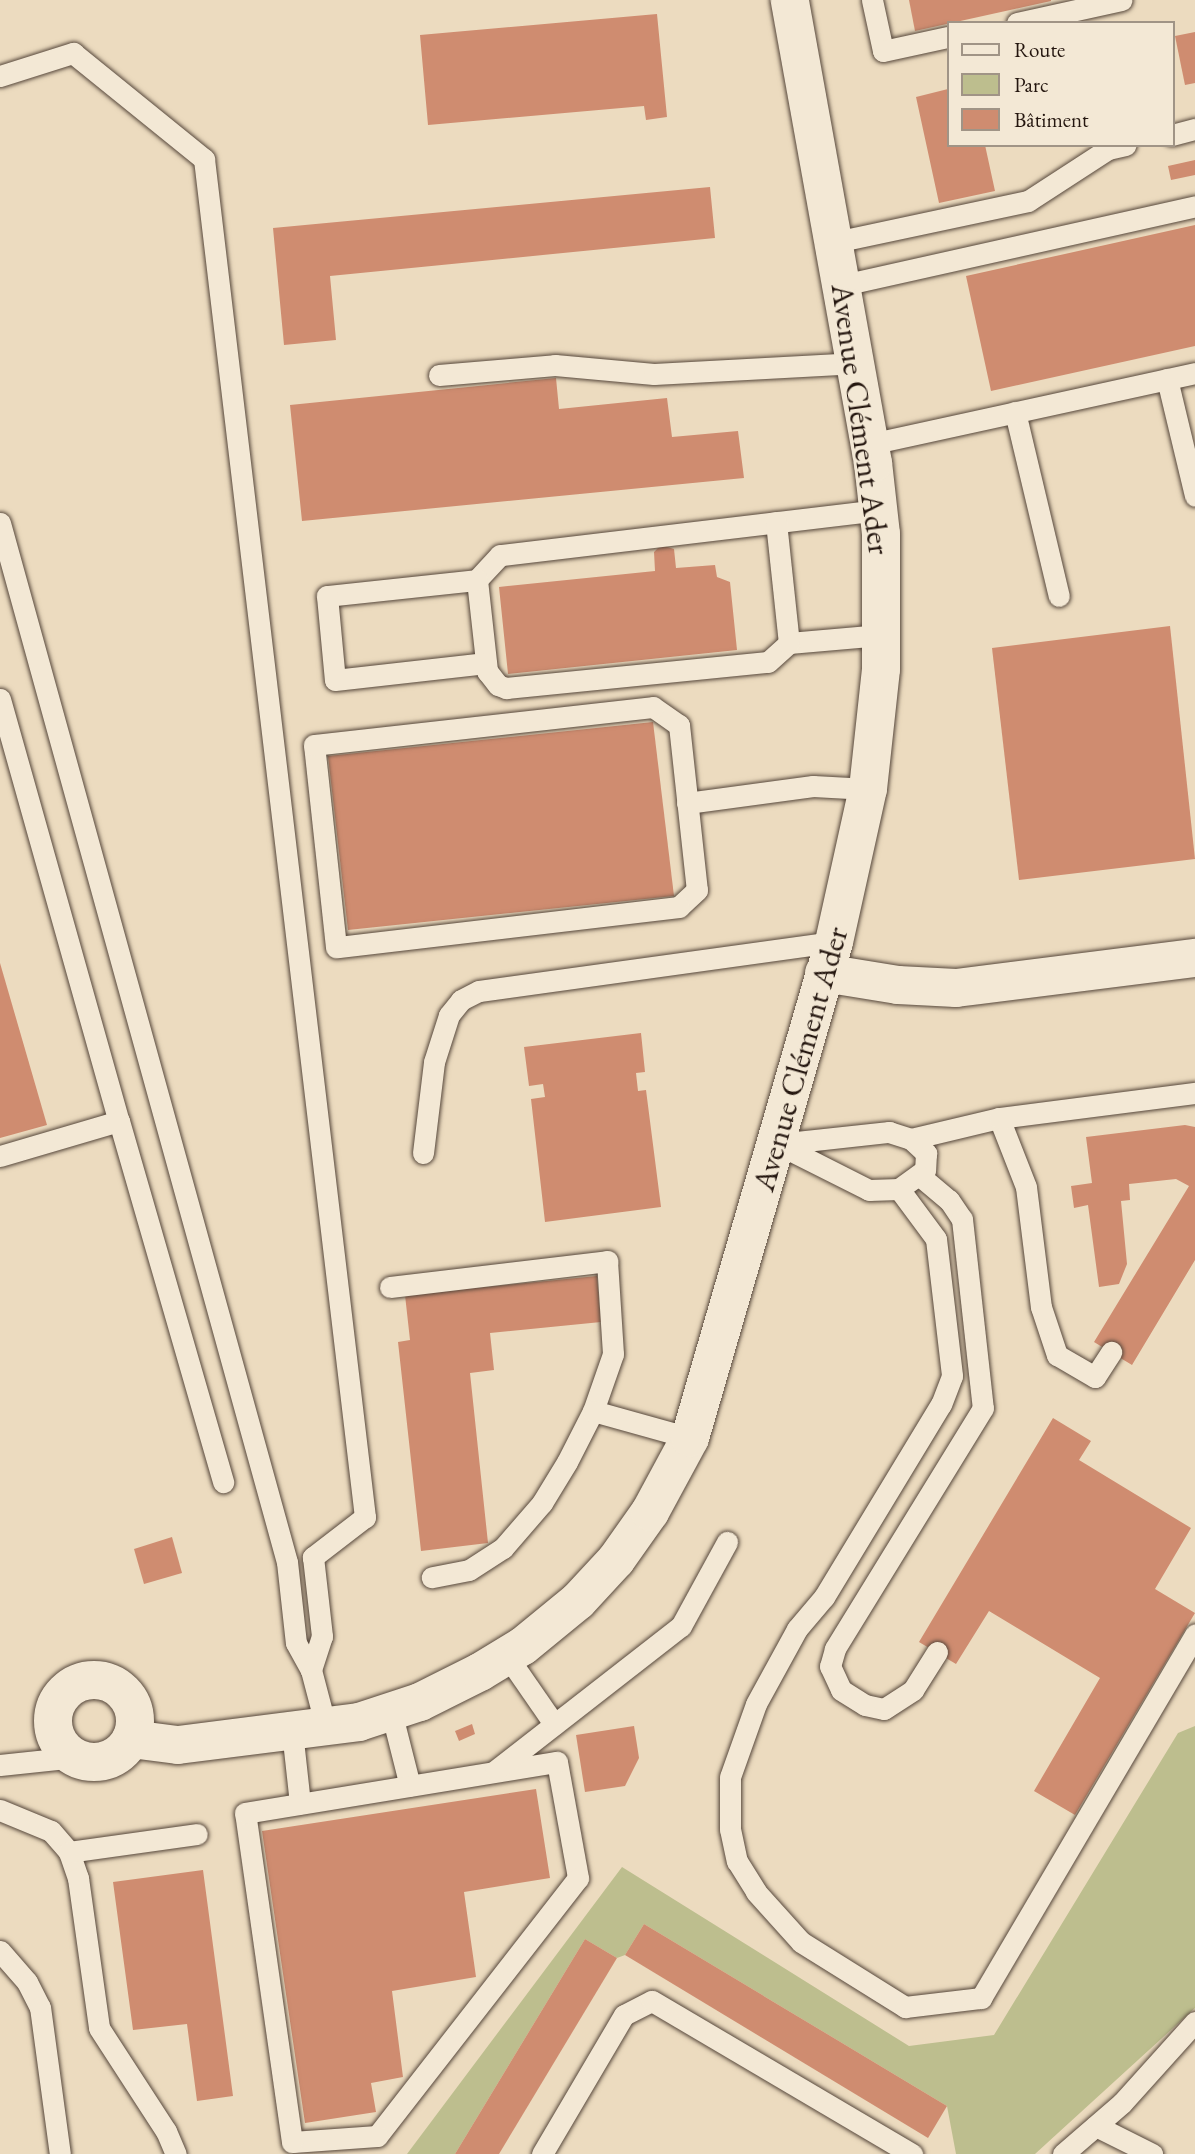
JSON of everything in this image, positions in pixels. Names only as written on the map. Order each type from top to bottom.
[{"type":"street","name":"Avenue Clément Ader","points":[[131,1739],[178,1745],[359,1723],[420,1702],[507,1656],[578,1601],[616,1560],[650,1512],[690,1438],[778,1144],[829,958],[868,789],[881,635],[879,510],[870,444],[858,363],[790,0]]},
{"type":"street","points":[[829,958],[898,985],[956,988],[1195,958]]},
{"type":"street","points":[[80,1682],[108,1682],[129,1699],[134,1712],[131,1739],[124,1749],[101,1761],[76,1758],[65,1749],[53,1725],[59,1699],[80,1682]]},
{"type":"lane","points":[[872,0],[883,51],[946,37]]},
{"type":"lane","points":[[1026,21],[1122,0]]},
{"type":"lane","points":[[0,76],[74,53],[204,159],[365,1517],[313,1557],[287,1562]]},
{"type":"lane","points":[[1174,135],[1195,130]]},
{"type":"lane","points":[[835,242],[1028,201],[1108,149],[1117,147]]},
{"type":"lane","points":[[843,285],[1195,206]]},
{"type":"lane","points":[[439,375],[555,365],[654,374],[858,363]]},
{"type":"lane","points":[[870,444],[1195,373]]},
{"type":"lane","points":[[1167,379],[1195,496]]},
{"type":"lane","points":[[1015,412],[1059,596]]},
{"type":"lane","points":[[486,663],[335,680],[327,596],[477,580],[500,555],[879,510]]},
{"type":"lane","points":[[776,522],[789,643]]},
{"type":"lane","points":[[0,523],[287,1562],[296,1643],[311,1670]]},
{"type":"lane","points":[[477,580],[486,663],[498,685],[515,688],[768,662],[789,643],[881,635]]},
{"type":"lane","points":[[0,699],[223,1482]]},
{"type":"lane","points":[[653,707],[679,725],[687,803],[697,890],[679,907],[336,947],[314,745],[653,707]]},
{"type":"lane","points":[[687,803],[813,786],[868,789]]},
{"type":"lane","points":[[423,1153],[434,1062],[449,1015],[461,1000],[479,991],[829,958]]},
{"type":"lane","points":[[778,1144],[876,1132],[911,1139],[999,1118],[1195,1094]]},
{"type":"lane","points":[[999,1118],[1026,1187],[1041,1307],[1057,1355],[1095,1377],[1111,1352]]},
{"type":"lane","points":[[0,1156],[119,1121]]},
{"type":"lane","points":[[778,1144],[869,1190],[899,1189],[925,1170],[926,1153],[911,1139]]},
{"type":"lane","points":[[920,1176],[949,1200],[962,1219],[983,1408],[835,1649],[830,1665],[841,1690],[851,1698],[884,1709],[914,1690],[937,1652]]},
{"type":"lane","points":[[899,1189],[936,1239],[952,1376],[941,1404],[824,1597],[797,1629],[756,1704],[730,1777],[730,1829],[737,1861],[756,1892],[800,1942],[905,2007],[981,1998],[1195,1634]]},
{"type":"lane","points":[[390,1287],[607,1261],[612,1354],[593,1411],[552,1487],[521,1530],[486,1562],[456,1574],[432,1577]]},
{"type":"lane","points":[[593,1411],[690,1438]]},
{"type":"lane","points":[[493,1773],[681,1626],[727,1542]]},
{"type":"lane","points":[[300,1804],[309,1729],[311,1670],[322,1636],[313,1557]]},
{"type":"lane","points":[[507,1656],[554,1724]]},
{"type":"lane","points":[[391,1711],[410,1786]]},
{"type":"lane","points":[[0,1765],[76,1758]]},
{"type":"lane","points":[[557,1762],[578,1878],[377,2136],[292,2142],[245,1813],[410,1786],[557,1762]]},
{"type":"lane","points":[[0,1810],[51,1831],[69,1852],[78,1878],[99,2028],[166,2131],[176,2154]]},
{"type":"lane","points":[[69,1852],[197,1834]]},
{"type":"lane","points":[[0,1951],[27,1982],[40,2007],[60,2154]]},
{"type":"lane","points":[[542,2154],[624,2015],[652,2001],[912,2154]]},
{"type":"lane","points":[[1063,2154],[1096,2126],[1195,2022]]},
{"type":"lane","points":[[1096,2126],[1152,2154]]},
{"type":"green space","points":[[1195,1726],[1195,2008],[1035,2154],[956,2154],[947,2106],[644,1924],[625,1955],[617,1958],[585,1939],[455,2154],[407,2154],[622,1867],[909,2046],[994,2035],[1178,1733]]},
{"type":"building","points":[[909,0],[1051,0],[960,21],[946,21],[946,24],[915,31]]},
{"type":"building","points":[[657,14],[667,117],[646,120],[644,106],[428,125],[420,35]]},
{"type":"building","points":[[1195,32],[1195,83],[1185,85],[1175,36]]},
{"type":"building","points":[[946,90],[946,147],[985,147],[995,191],[939,203],[916,97]]},
{"type":"building","points":[[1195,160],[1195,175],[1171,180],[1168,166]]},
{"type":"building","points":[[710,187],[715,238],[330,276],[336,340],[284,345],[273,228]]},
{"type":"building","points":[[1195,225],[1195,346],[991,391],[966,276]]},
{"type":"building","points":[[556,378],[559,409],[667,398],[672,437],[738,431],[744,478],[302,521],[290,405]]},
{"type":"building","points":[[661,545],[674,549],[676,568],[715,565],[717,577],[730,582],[737,650],[508,674],[499,587],[655,571],[654,552]]},
{"type":"building","points":[[1170,626],[1195,859],[1019,880],[992,648]]},
{"type":"building","points":[[653,722],[674,896],[348,930],[328,756]]},
{"type":"building","points":[[0,963],[47,1125],[0,1138]]},
{"type":"building","points":[[641,1033],[645,1072],[636,1073],[638,1091],[646,1090],[661,1207],[545,1222],[531,1099],[545,1097],[543,1084],[529,1086],[524,1047]]},
{"type":"building","points":[[1185,1125],[1195,1127],[1195,1260],[1132,1365],[1094,1342],[1189,1186],[1176,1179],[1129,1184],[1130,1200],[1121,1201],[1127,1264],[1119,1284],[1099,1287],[1088,1205],[1074,1208],[1071,1186],[1092,1183],[1086,1137]]},
{"type":"building","points":[[597,1276],[601,1322],[490,1333],[494,1370],[470,1373],[488,1543],[421,1551],[398,1342],[410,1340],[405,1295]]},
{"type":"building","points":[[1053,1418],[1091,1441],[1079,1460],[1191,1528],[1155,1589],[1195,1613],[1075,1815],[1034,1791],[1100,1678],[989,1611],[956,1664],[919,1642]]},
{"type":"building","points":[[172,1537],[182,1573],[144,1584],[134,1549]]},
{"type":"building","points":[[472,1724],[475,1734],[459,1741],[455,1731]]},
{"type":"building","points":[[634,1726],[639,1758],[625,1786],[585,1792],[576,1735]]},
{"type":"building","points":[[536,1789],[550,1878],[464,1892],[476,1977],[392,1991],[403,2077],[371,2083],[376,2112],[305,2123],[262,1831]]},
{"type":"building","points":[[203,1870],[233,2096],[197,2101],[187,2024],[133,2030],[113,1882]]},
{"type":"building","points":[[644,1924],[947,2106],[928,2138],[625,1955]]},
{"type":"building","points":[[585,1939],[617,1958],[499,2154],[455,2154]]}]
